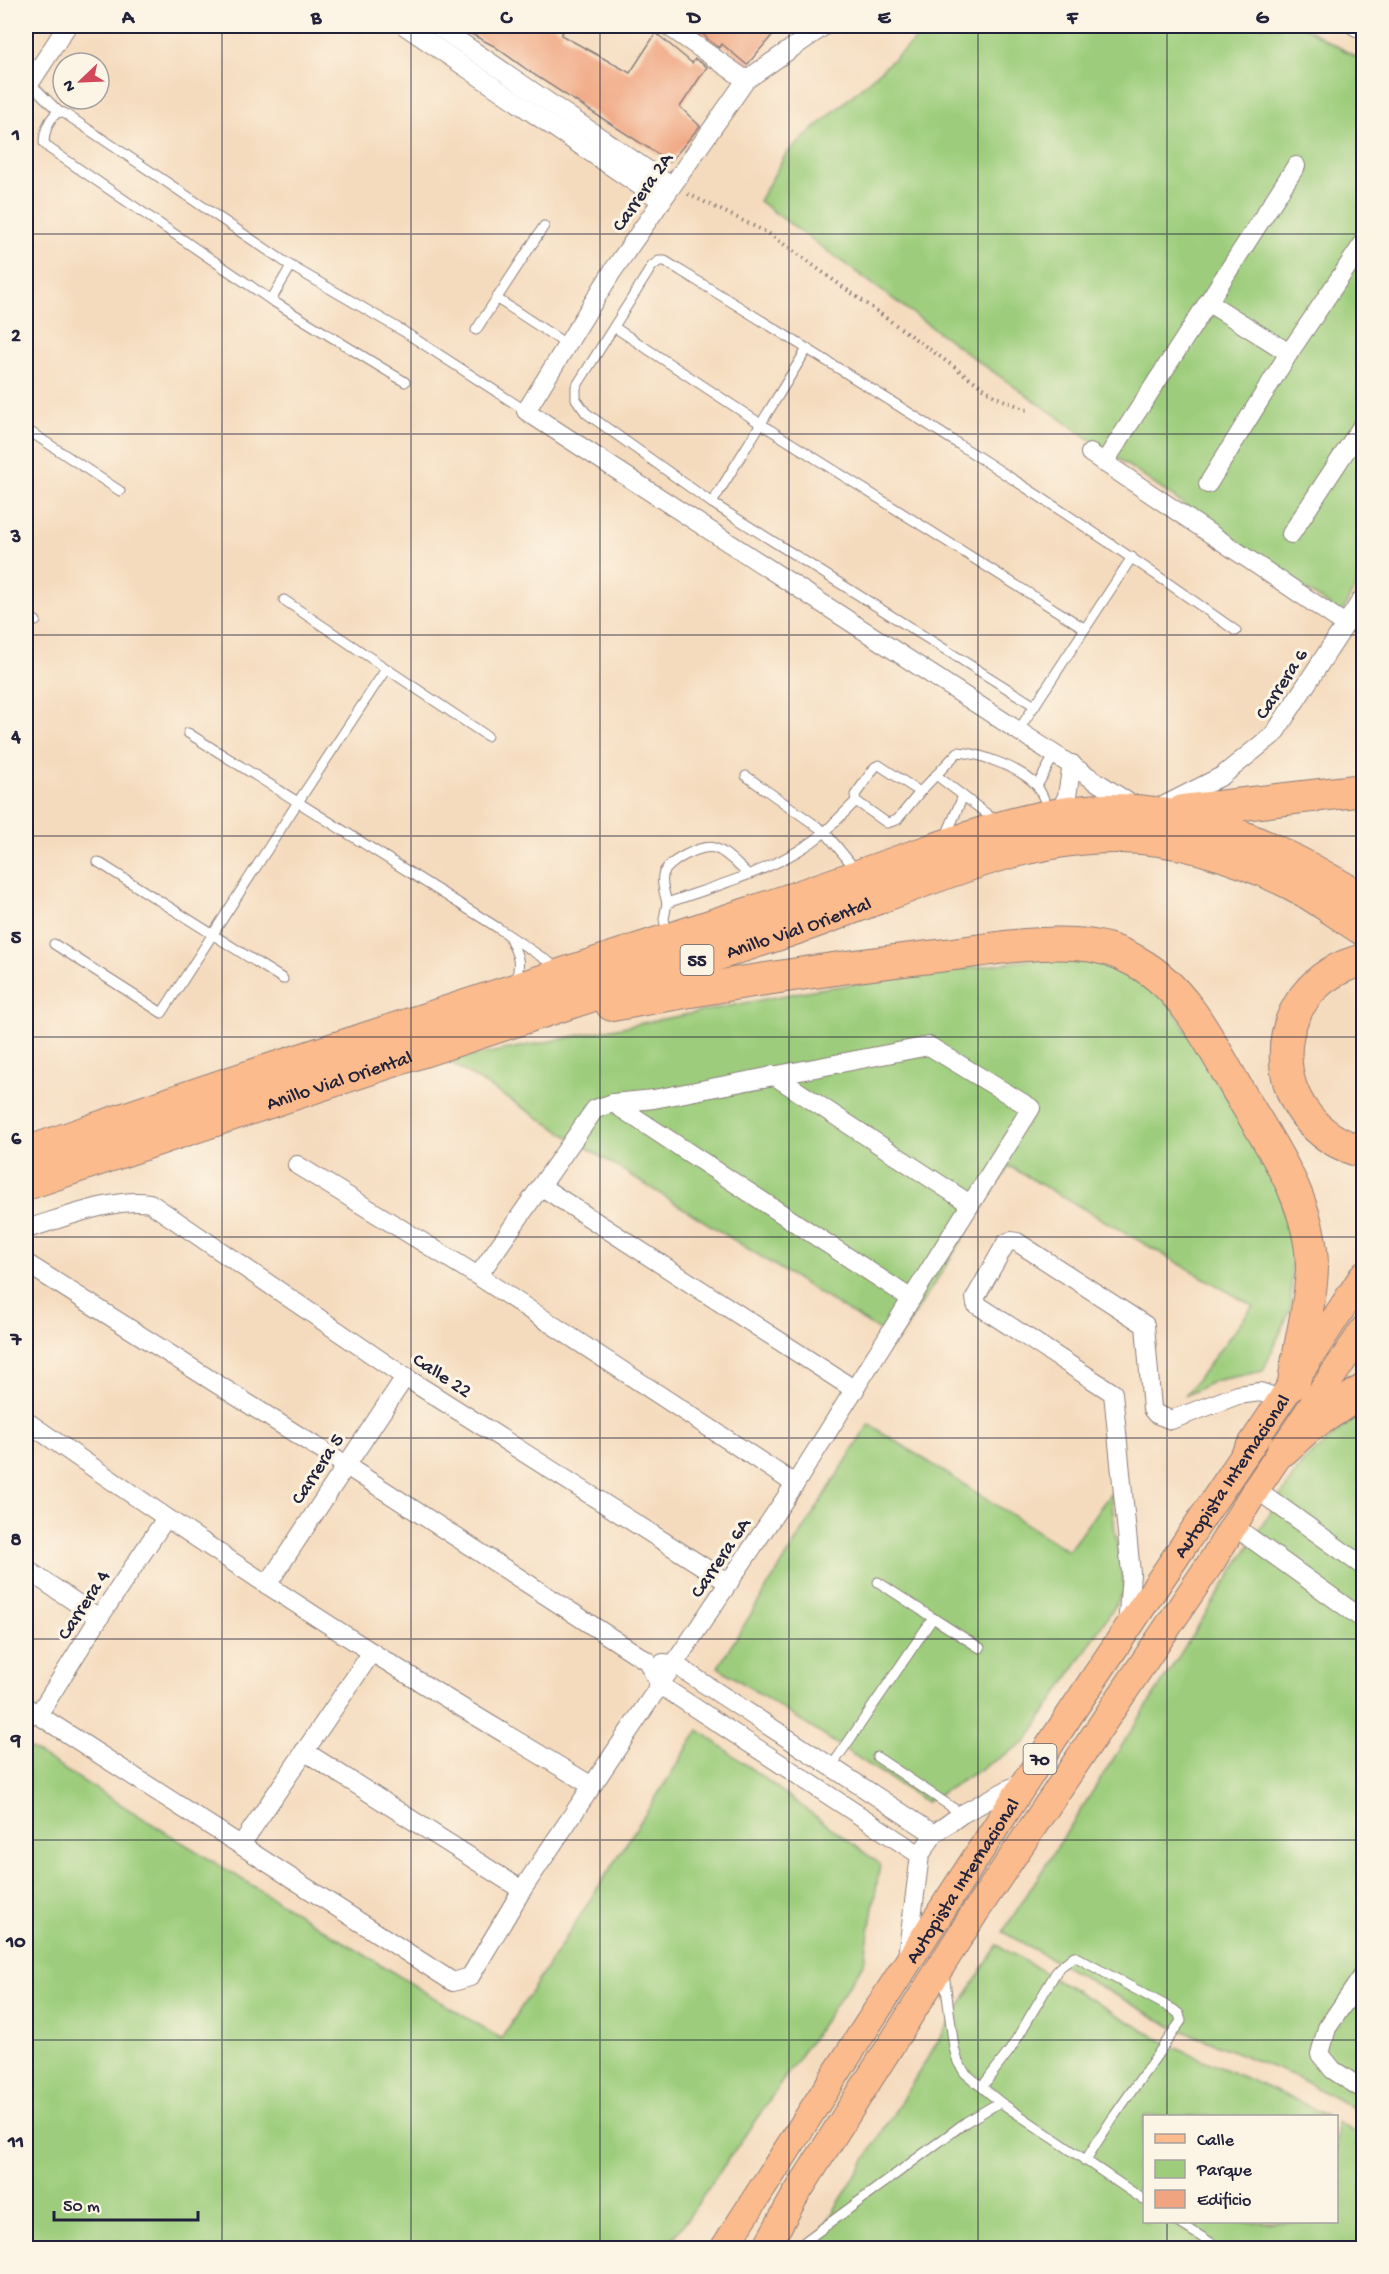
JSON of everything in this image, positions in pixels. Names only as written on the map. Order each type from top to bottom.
[{"type":"highway","points":[[1154,812],[1364,790]]},
{"type":"highway","name":"Anillo Vial Oriental","points":[[26,1153],[276,1067],[668,941],[941,847],[1005,826],[1055,814],[1107,810],[1154,812],[1210,824],[1264,844],[1364,900]]},
{"type":"highway","name":"Anillo Vial Oriental","points":[[26,1184],[284,1095],[793,930],[944,874],[1032,847],[1070,839],[1125,837],[1175,844],[1220,854],[1294,885],[1364,930]]},
{"type":"highway","points":[[540,1011],[579,1012],[818,970],[1034,945],[1082,944],[1120,953],[1158,976],[1187,1006],[1279,1160],[1302,1209],[1308,1228],[1310,1291],[1288,1391]]},
{"type":"highway","points":[[1364,960],[1339,968],[1327,975],[1306,994],[1297,1006],[1287,1034],[1285,1063],[1292,1091],[1306,1116],[1327,1137],[1364,1152]]},
{"type":"highway","points":[[1284,1450],[1307,1428],[1364,1390]]},
{"type":"main road","name":"Autopista Internacional","points":[[724,2248],[1026,1780],[1364,1274]]},
{"type":"main road","name":"Autopista Internacional","points":[[766,2248],[795,2196],[974,1914],[1235,1527],[1256,1489],[1364,1329]]},
{"type":"street","points":[[28,86],[67,26]]},
{"type":"street","points":[[405,26],[428,29],[667,194]]},
{"type":"street","points":[[668,26],[746,80]]},
{"type":"street","name":"Carrera 2A","points":[[526,411],[612,272],[746,80],[824,26]]},
{"type":"street","points":[[1356,26],[1364,30]]},
{"type":"street","points":[[1296,165],[1209,303],[1097,458],[1345,624]]},
{"type":"street","points":[[1208,484],[1289,353],[1364,242]]},
{"type":"street","points":[[1209,303],[1289,353]]},
{"type":"street","points":[[526,411],[1018,731],[1154,812]]},
{"type":"street","points":[[1291,534],[1364,423]]},
{"type":"street","name":"Carrera 6","points":[[1154,812],[1222,776],[1274,734],[1364,596]]},
{"type":"street","points":[[1055,814],[1067,796],[1072,764]]},
{"type":"street","name":"Carrera 6A","points":[[241,1845],[453,1982],[470,1977],[522,1890],[795,1484],[1031,1108],[929,1046],[772,1075]]},
{"type":"street","points":[[478,1276],[595,1109],[613,1103],[654,1099],[772,1075],[970,1204]]},
{"type":"street","points":[[613,1103],[910,1298]]},
{"type":"street","points":[[297,1165],[478,1276],[795,1484]]},
{"type":"street","points":[[542,1187],[855,1390]]},
{"type":"street","name":"Calle 22","points":[[26,1229],[135,1200],[150,1203],[405,1377],[729,1583]]},
{"type":"street","points":[[1126,1632],[1131,1573],[1113,1393],[978,1307],[975,1298],[1006,1243],[1017,1242],[1145,1325],[1152,1408],[1156,1414],[1170,1419],[1238,1395],[1288,1391]]},
{"type":"street","points":[[26,1263],[345,1465],[647,1661],[674,1664],[934,1834]]},
{"type":"street","name":"Carrera 5","points":[[267,1585],[405,1377]]},
{"type":"street","points":[[26,1421],[267,1585],[592,1786]]},
{"type":"street","points":[[1256,1489],[1364,1567]]},
{"type":"street","name":"Carrera 4","points":[[32,1711],[99,1618],[166,1518]]},
{"type":"street","points":[[1235,1527],[1364,1620]]},
{"type":"street","points":[[26,1569],[99,1618]]},
{"type":"street","points":[[32,1711],[241,1845],[372,1652]]},
{"type":"street","points":[[647,1661],[660,1685],[920,1855]]},
{"type":"street","points":[[304,1750],[522,1890]]},
{"type":"street","points":[[906,1963],[920,1855],[934,1834],[962,1814],[1026,1780]]},
{"type":"street","points":[[1364,1974],[1327,2028],[1320,2054],[1333,2070],[1364,2090]]},
{"type":"lane","points":[[28,86],[59,112],[291,266],[403,331],[526,411]]},
{"type":"lane","points":[[59,112],[54,115],[44,134],[44,143],[50,149],[271,300],[405,382]]},
{"type":"lane","points":[[476,330],[544,226]]},
{"type":"lane","points":[[1035,706],[712,503],[586,413],[576,399],[576,387],[652,266],[659,261],[665,261],[807,349],[1132,557],[1236,632]]},
{"type":"lane","points":[[271,300],[291,266]]},
{"type":"lane","points":[[496,297],[566,344]]},
{"type":"lane","points":[[614,327],[761,424],[1084,628]]},
{"type":"lane","points":[[712,503],[807,349]]},
{"type":"lane","points":[[26,429],[120,491]]},
{"type":"lane","points":[[1018,731],[1132,557]]},
{"type":"lane","points":[[284,600],[487,736]]},
{"type":"lane","points":[[26,615],[36,621]]},
{"type":"lane","points":[[54,944],[162,1013],[386,669]]},
{"type":"lane","points":[[188,733],[508,934],[567,974]]},
{"type":"lane","points":[[920,792],[879,765],[855,795],[856,801],[887,823],[897,820],[958,752],[975,753],[1019,773],[1037,786],[1055,814]]},
{"type":"lane","points":[[1037,786],[1055,754]]},
{"type":"lane","points":[[936,775],[1005,826]]},
{"type":"lane","points":[[746,776],[825,832],[861,875]]},
{"type":"lane","points":[[941,847],[963,796]]},
{"type":"lane","points":[[667,903],[748,874],[806,848],[856,801]]},
{"type":"lane","points":[[668,941],[664,919],[667,903],[663,875],[668,866],[703,847],[719,850],[748,874]]},
{"type":"lane","points":[[98,862],[283,979]]},
{"type":"lane","points":[[508,934],[519,957],[520,967],[512,992]]},
{"type":"lane","points":[[878,1582],[980,1648]]},
{"type":"lane","points":[[831,1767],[933,1618]]},
{"type":"lane","points":[[877,1757],[962,1814]]},
{"type":"lane","points":[[982,2087],[1010,2050],[1058,1969],[1074,1956],[1174,2010],[1179,2014],[1181,2021],[1085,2161]]},
{"type":"lane","points":[[943,1965],[958,2062],[965,2073],[1000,2102],[1143,2199]]},
{"type":"lane","points":[[796,2248],[966,2122],[1000,2102]]},
{"type":"lane","points":[[1180,2223],[1219,2248]]},
{"type":"path","points":[[667,194],[768,233],[996,397],[1030,411]]},
{"type":"green space","points":[[931,26],[1302,26],[1363,61],[1364,571],[1341,614],[982,364],[759,201],[786,154]]},
{"type":"green space","points":[[1098,953],[1161,990],[1214,1075],[1279,1189],[1292,1255],[1291,1308],[1263,1371],[1214,1381],[1185,1396],[1253,1306],[1009,1166],[897,1342],[448,1061],[812,990],[1029,960]]},
{"type":"green space","points":[[1363,1411],[1363,2114],[1297,2077],[1171,2026],[1003,1932],[1302,1463]]},
{"type":"green space","points":[[869,1424],[1068,1551],[1111,1493],[1125,1590],[1026,1742],[926,1802],[718,1667]]},
{"type":"green space","points":[[699,1730],[880,1864],[864,1963],[667,2248],[26,2248],[26,1746],[501,2039]]},
{"type":"green space","points":[[997,1945],[1171,2046],[1296,2100],[1325,2115],[1143,2115],[1143,2223],[1338,2223],[1338,2123],[1363,2137],[1363,2248],[811,2248]]},
{"type":"building","points":[[456,26],[552,26],[563,32],[561,35],[630,73],[656,33],[692,63],[695,59],[707,67],[680,107],[700,126],[670,162],[533,74],[494,46]]},
{"type":"building","points":[[694,26],[780,26],[747,65],[722,44],[719,48]]}]
